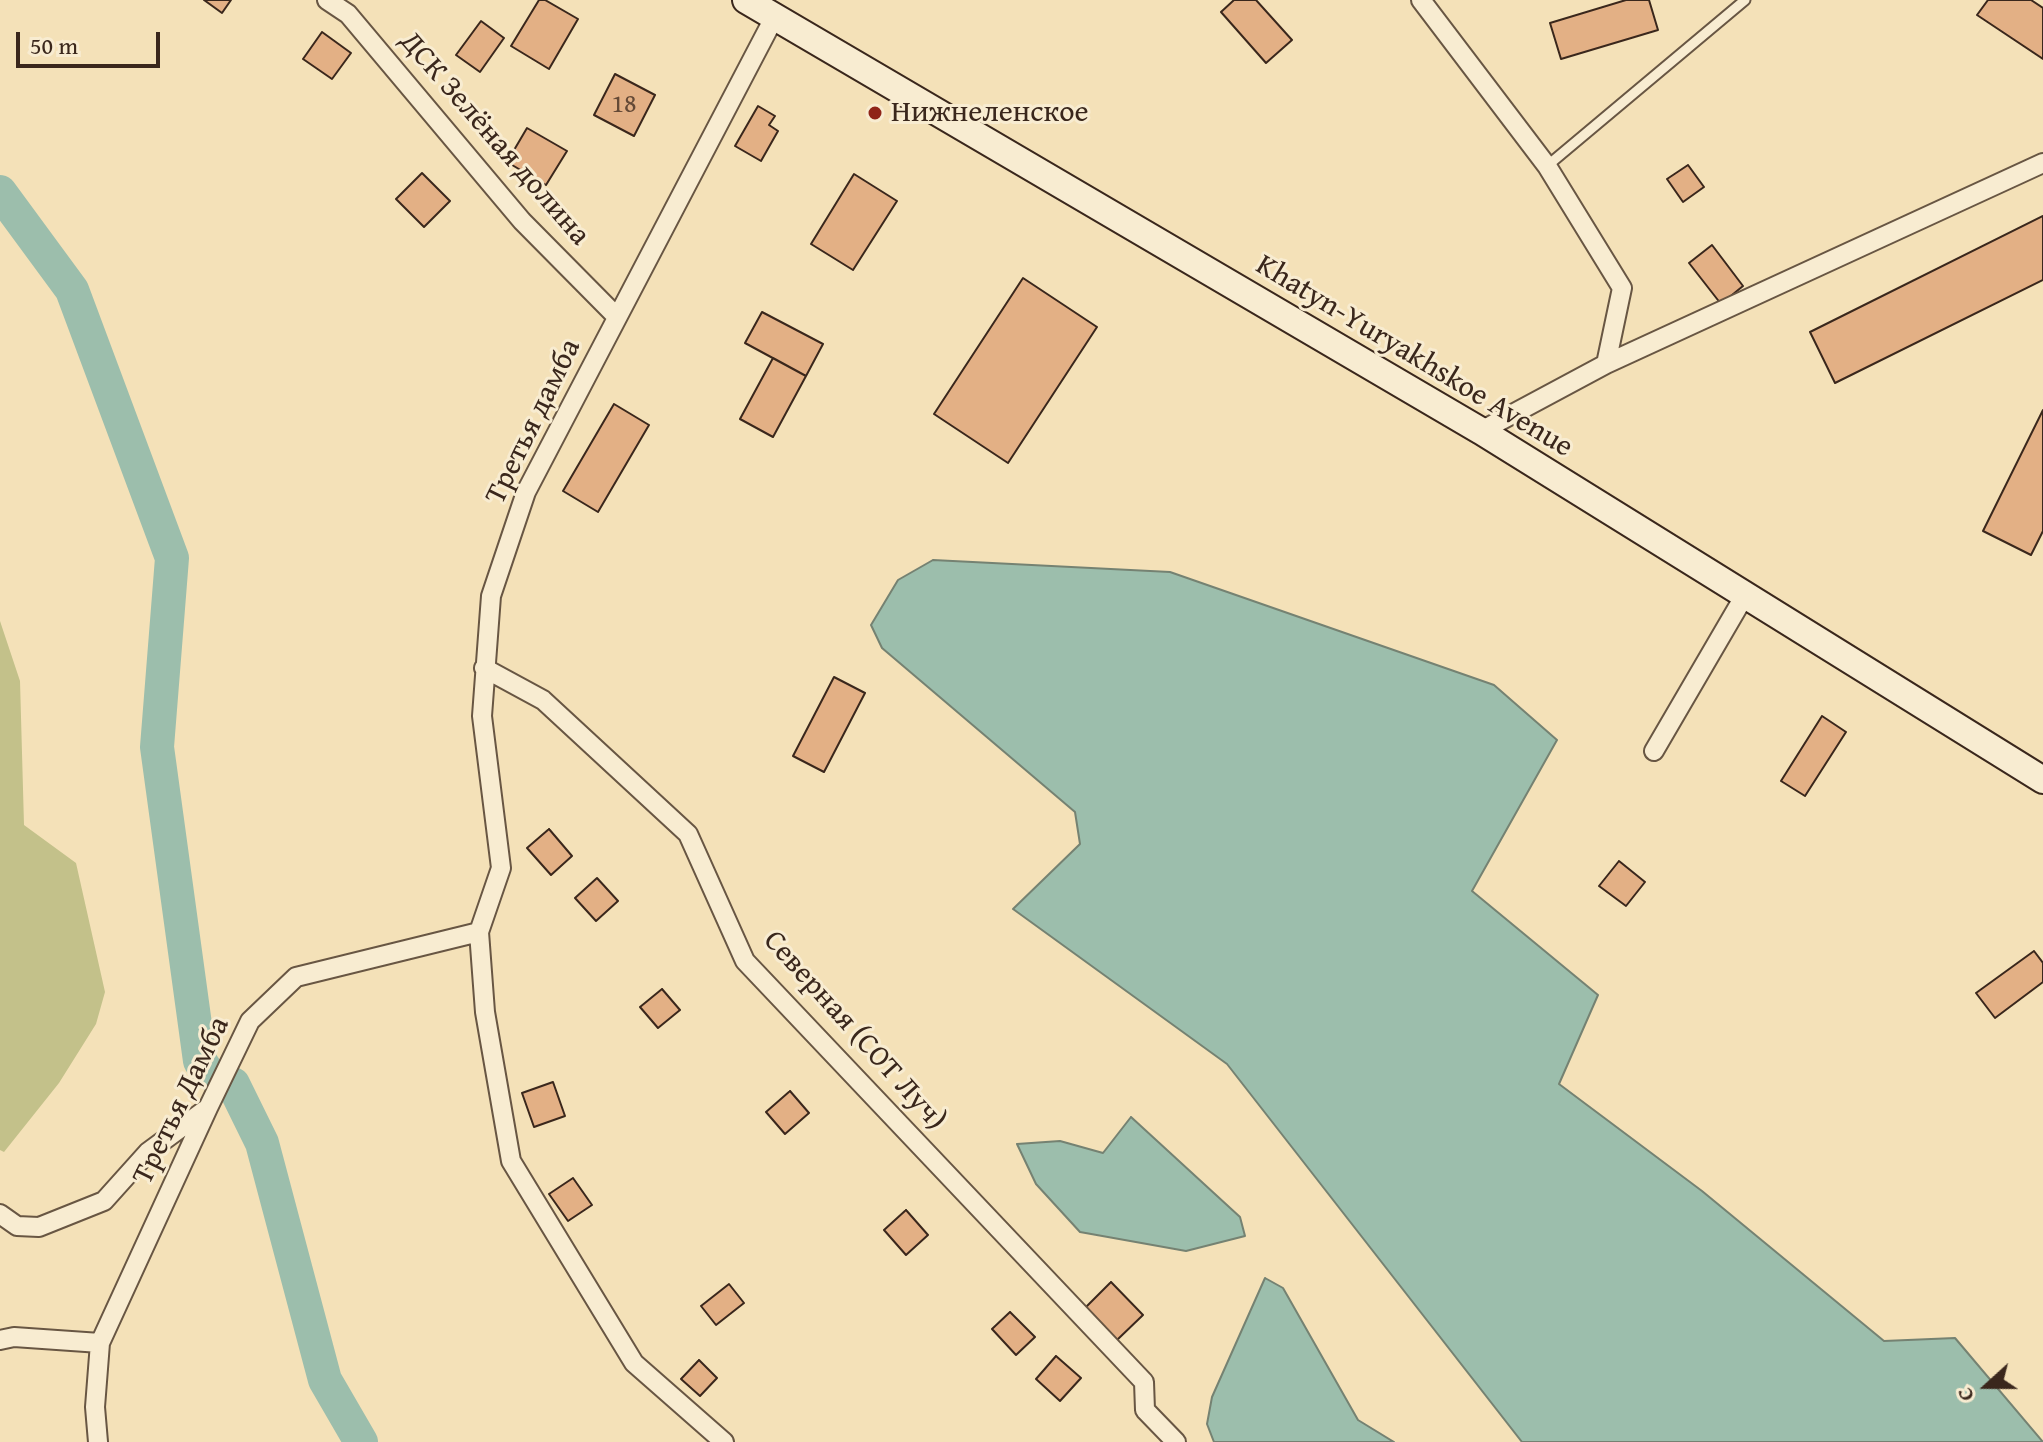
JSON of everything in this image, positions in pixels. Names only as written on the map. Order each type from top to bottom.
[{"type":"main road","name":"Khatyn-Yuryakhskoe Avenue","points":[[746,0],[1481,431],[2043,780]]},
{"type":"street","name":"ДСК Зелёная долина","points":[[327,0],[348,14],[522,221],[617,317]]},
{"type":"street","points":[[1421,0],[1547,166],[1622,288],[1606,364]]},
{"type":"street","name":"Третья дамба","points":[[479,932],[501,868],[482,716],[491,596],[526,492],[774,18]]},
{"type":"street","points":[[1481,431],[1606,364],[2043,163]]},
{"type":"street","points":[[1654,751],[1745,595]]},
{"type":"street","name":"Северная (СОТ Луч)","points":[[484,668],[543,700],[688,834],[745,961],[1144,1382],[1145,1410],[1176,1442]]},
{"type":"street","points":[[479,932],[485,1012],[511,1161],[634,1363],[724,1442]]},
{"type":"street","name":"Третья Дамба","points":[[98,1442],[95,1407],[100,1343],[250,1021],[296,977],[479,932]]},
{"type":"street","points":[[0,1214],[17,1226],[39,1227],[104,1201],[148,1152],[208,1108]]},
{"type":"street","points":[[0,1340],[14,1337],[100,1343]]},
{"type":"lane","points":[[1547,166],[1745,0]]},
{"type":"shaded area","points":[[933,560],[1170,572],[1494,685],[1557,740],[1472,891],[1598,995],[1559,1084],[1702,1191],[1884,1341],[1955,1338],[2043,1442],[1522,1442],[1227,1064],[1013,909],[1080,844],[1075,812],[882,648],[871,625],[898,580]]},
{"type":"shaded area","points":[[0,621],[20,681],[24,825],[76,863],[105,992],[96,1024],[59,1083],[4,1152],[0,1150]]},
{"type":"shaded area","points":[[1131,1117],[1240,1217],[1245,1236],[1186,1251],[1080,1232],[1036,1184],[1017,1144],[1060,1141],[1103,1153]]},
{"type":"shaded area","points":[[1265,1278],[1283,1288],[1358,1420],[1394,1442],[1214,1442],[1207,1424],[1212,1397]]},
{"type":"building","points":[[204,0],[231,0],[222,13]]},
{"type":"building","points":[[539,0],[545,0],[578,19],[549,69],[511,46]]},
{"type":"building","points":[[1234,0],[1256,0],[1292,40],[1266,63],[1221,12]]},
{"type":"building","points":[[1626,0],[1649,0],[1658,30],[1561,59],[1550,23]]},
{"type":"building","points":[[1988,0],[2031,0],[2043,8],[2043,59],[1977,15]]},
{"type":"building","points":[[481,21],[504,38],[480,72],[456,55]]},
{"type":"building","points":[[322,32],[351,53],[332,79],[303,59]]},
{"type":"building","points":[[615,74],[655,95],[634,136],[594,115]]},
{"type":"building","points":[[758,106],[775,116],[769,125],[778,131],[761,161],[735,146]]},
{"type":"building","points":[[527,128],[567,151],[546,185],[507,162]]},
{"type":"building","points":[[1688,165],[1704,187],[1683,202],[1667,179]]},
{"type":"building","points":[[422,173],[450,201],[424,227],[396,199]]},
{"type":"building","points":[[854,174],[897,201],[853,270],[811,244]]},
{"type":"building","points":[[2043,216],[2043,280],[1835,383],[1810,332]]},
{"type":"building","points":[[1712,245],[1743,286],[1721,304],[1689,263]]},
{"type":"building","points":[[1023,278],[1097,327],[1008,463],[934,414]]},
{"type":"building","points":[[762,312],[823,344],[806,376],[745,343]]},
{"type":"building","points":[[773,358],[806,376],[773,437],[740,419]]},
{"type":"building","points":[[614,404],[649,425],[598,512],[563,491]]},
{"type":"building","points":[[2043,410],[2043,531],[2031,555],[1983,531]]},
{"type":"building","points":[[834,677],[865,693],[824,772],[793,756]]},
{"type":"building","points":[[1822,716],[1846,732],[1805,796],[1781,781]]},
{"type":"building","points":[[549,829],[572,856],[551,875],[527,848]]},
{"type":"building","points":[[1619,861],[1645,882],[1626,906],[1599,886]]},
{"type":"building","points":[[597,878],[618,901],[596,921],[575,898]]},
{"type":"building","points":[[2034,951],[2043,963],[2043,982],[1995,1018],[1976,993]]},
{"type":"building","points":[[662,989],[680,1010],[658,1028],[640,1007]]},
{"type":"building","points":[[553,1082],[565,1116],[534,1127],[522,1093]]},
{"type":"building","points":[[790,1091],[809,1113],[785,1134],[766,1112]]},
{"type":"building","points":[[573,1178],[592,1205],[568,1221],[549,1194]]},
{"type":"building","points":[[906,1210],[928,1235],[906,1255],[884,1230]]},
{"type":"building","points":[[1111,1282],[1143,1315],[1117,1340],[1085,1308]]},
{"type":"building","points":[[729,1284],[744,1303],[716,1325],[701,1306]]},
{"type":"building","points":[[1010,1312],[1035,1337],[1016,1355],[992,1329]]},
{"type":"building","points":[[1056,1356],[1081,1378],[1060,1401],[1036,1379]]},
{"type":"building","points":[[699,1360],[717,1378],[700,1396],[681,1379]]},
{"type":"waterway","points":[[0,192],[72,290],[172,558],[157,747],[200,1061],[208,1073]]},
{"type":"waterway","points":[[233,1084],[262,1143],[325,1380],[361,1442]]},
{"type":"place","name":"Нижнеленское","points":[[875,113]]}]
